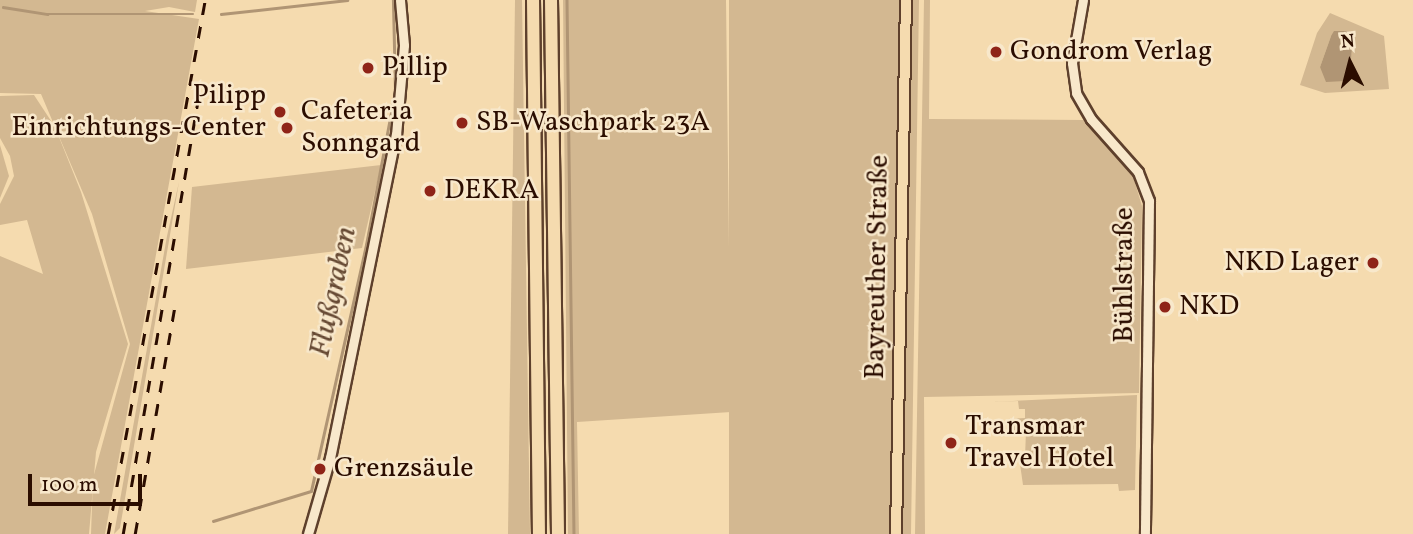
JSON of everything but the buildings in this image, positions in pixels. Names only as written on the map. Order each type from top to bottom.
[{"type":"highway","points":[[533,0],[540,534]]},
{"type":"highway","points":[[551,0],[558,534]]},
{"type":"main road","name":"Bayreuther Straße","points":[[896,534],[906,0]]},
{"type":"street","points":[[308,534],[330,458],[398,122],[404,45],[400,0]]},
{"type":"street","name":"Bühlstraße","points":[[1083,0],[1072,63],[1076,93],[1091,119],[1138,172],[1149,201],[1145,534]]},
{"type":"shaded area","points":[[0,0],[197,0],[195,12],[169,7],[145,11],[199,19],[105,534],[91,534],[93,478],[130,344],[92,214],[41,94],[0,93]]},
{"type":"shaded area","points":[[515,0],[522,0],[530,534],[508,534]]},
{"type":"shaded area","points":[[563,0],[726,0],[731,412],[577,422],[579,534],[568,534]]},
{"type":"shaded area","points":[[729,0],[901,0],[901,534],[729,534]]},
{"type":"shaded area","points":[[910,0],[919,0],[911,534],[901,534]]},
{"type":"shaded area","points":[[924,0],[930,0],[929,119],[1084,120],[1133,176],[1142,206],[1139,393],[924,397],[925,534],[915,534]]},
{"type":"shaded area","points":[[1330,13],[1384,36],[1389,89],[1325,93],[1300,85],[1317,33]],"holes":[[[1353,35],[1350,75],[1345,81],[1320,67],[1331,36]]]},
{"type":"shaded area","points":[[1334,31],[1348,31],[1353,35],[1350,75],[1345,81],[1326,82],[1320,67],[1331,36]]},
{"type":"shaded area","points":[[34,95],[55,127],[81,192],[128,344],[96,452],[89,534],[0,534],[0,256],[43,274],[27,220],[0,225],[0,204],[14,176],[10,156],[0,138],[0,96]]},
{"type":"shaded area","points":[[0,145],[9,176],[0,198]]},
{"type":"shaded area","points":[[381,165],[362,248],[186,269],[192,187]]},
{"type":"shaded area","points":[[179,182],[120,528],[114,534],[167,236]]},
{"type":"shaded area","points":[[1137,395],[1135,490],[1119,491],[1118,484],[1023,485],[1019,457],[1025,457],[1026,431],[1009,431],[1008,419],[1025,418],[1025,409],[1019,409],[1018,401],[992,402]]},
{"type":"waterway","points":[[221,14],[347,0]]},
{"type":"waterway","name":"Flußgraben","points":[[213,521],[311,491],[366,245],[395,91],[393,0]]},
{"type":"waterway","points":[[567,0],[574,534]]},
{"type":"waterway","points":[[3,7],[47,14],[193,14]]},
{"type":"railway","points":[[108,534],[205,0]]},
{"type":"railway","points":[[123,534],[199,94]]},
{"type":"railway","points":[[135,534],[176,300]]},
{"type":"place","name":"Gondrom Verlag","points":[[996,52]]},
{"type":"place","name":"Pillip","points":[[368,68]]},
{"type":"place","name":"Pilipp Einrichtungs-Center","points":[[280,112]]},
{"type":"place","name":"SB-Waschpark 23A","points":[[462,123]]},
{"type":"place","name":"Cafeteria Sonngard","points":[[287,128]]},
{"type":"place","name":"DEKRA","points":[[430,191]]},
{"type":"place","name":"NKD Lager","points":[[1373,263]]},
{"type":"place","name":"NKD","points":[[1165,307]]},
{"type":"place","name":"Transmar Travel Hotel","points":[[951,443]]},
{"type":"place","name":"Grenzsäule","points":[[320,469]]}]
